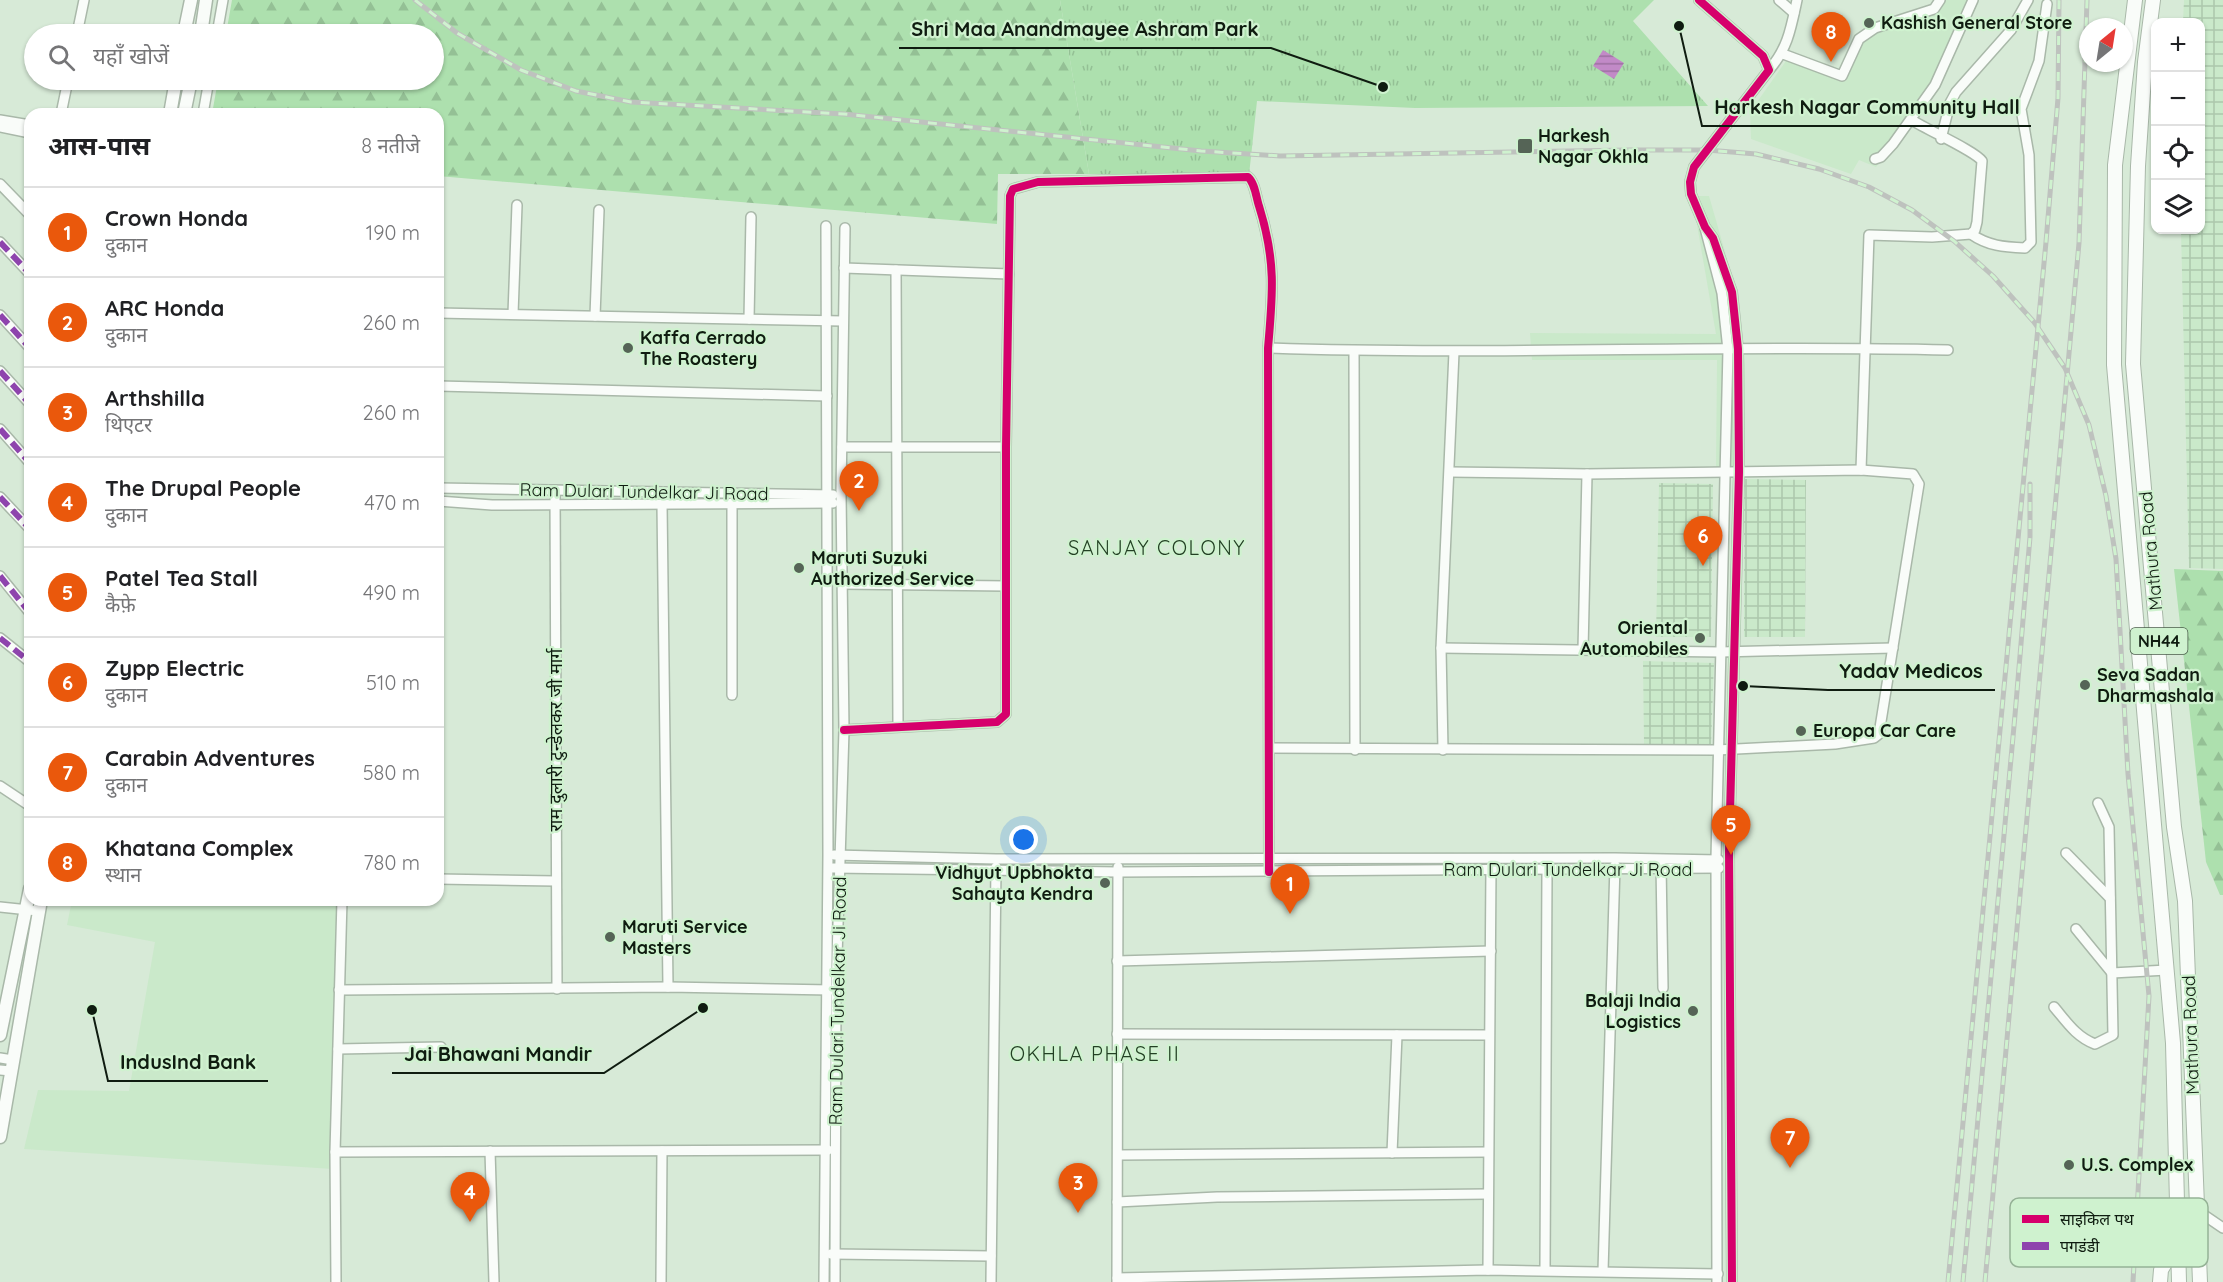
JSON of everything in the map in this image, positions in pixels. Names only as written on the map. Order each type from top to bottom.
[{"type":"highway","name":"Mathura Road","points":[[2135,0],[2115,165],[2114,365],[2173,1043],[2177,1198]]},
{"type":"highway","name":"Mathura Road","points":[[2153,0],[2145,62],[2138,166],[2133,364],[2174,827],[2185,901],[2197,1198]]},
{"type":"highway","points":[[2160,1282],[2163,1267]]},
{"type":"highway","name":"Mathura Road","points":[[2179,1267],[2179,1282]]},
{"type":"highway","name":"Mathura Road","points":[[2200,1267],[2200,1282]]},
{"type":"main road","points":[[186,24],[191,0]]},
{"type":"main road","points":[[202,24],[206,0]]},
{"type":"main road","points":[[171,108],[174,90]]},
{"type":"main road","points":[[185,108],[189,90]]},
{"type":"main road","points":[[0,1035],[26,906]]},
{"type":"main road","points":[[0,1137],[8,1067],[40,906]]},
{"type":"street","points":[[79,24],[84,0]]},
{"type":"street","points":[[219,24],[223,0]]},
{"type":"street","points":[[1698,0],[1763,56],[1769,70]]},
{"type":"street","points":[[1779,0],[1794,12]]},
{"type":"street","points":[[1732,1282],[1729,864],[1730,749],[1739,472],[1733,350],[1722,293],[1705,238],[1704,227],[1690,194],[1690,182],[1694,168],[1783,54],[1792,31],[1797,0]]},
{"type":"street","points":[[1783,54],[1842,76],[1858,39],[1875,28],[1934,9],[1940,0]]},
{"type":"street","points":[[1875,159],[1886,152],[1912,120],[1935,85],[1974,0]]},
{"type":"street","points":[[1941,139],[1950,103],[1956,92],[2011,30],[2028,0]]},
{"type":"street","points":[[1861,470],[1869,235],[1932,237],[1971,234],[1986,244],[2025,248],[2031,242],[2029,155],[2021,109],[2039,61],[2047,3]]},
{"type":"street","points":[[63,108],[66,90]]},
{"type":"street","points":[[204,108],[207,90]]},
{"type":"street","points":[[0,120],[24,124]]},
{"type":"street","points":[[1912,120],[1941,139],[1974,154],[1982,161],[1977,222],[1975,231],[1971,234]]},
{"type":"street","points":[[0,127],[24,132]]},
{"type":"street","points":[[844,730],[997,722],[1003,719],[1007,710],[1006,447],[1010,196],[1017,187],[1038,182],[1248,177],[1251,180],[1270,239],[1274,286],[1268,348],[1269,872]]},
{"type":"street","points":[[0,184],[24,209]]},
{"type":"street","points":[[513,314],[517,205]]},
{"type":"street","points":[[595,316],[599,210]]},
{"type":"street","points":[[749,319],[751,217]]},
{"type":"street","points":[[826,226],[829,499]]},
{"type":"street","points":[[841,498],[845,228]]},
{"type":"street","points":[[0,242],[24,268]]},
{"type":"street","points":[[844,268],[1009,274]]},
{"type":"street","points":[[896,270],[898,726]]},
{"type":"street","points":[[444,313],[843,321]]},
{"type":"street","points":[[0,315],[24,341]]},
{"type":"street","points":[[1268,348],[1454,352],[1865,348],[1948,350]]},
{"type":"street","points":[[1117,859],[1117,1280],[1488,1270],[1603,1271],[1717,1278],[1717,750],[1724,473],[1733,350]]},
{"type":"street","points":[[1354,351],[1355,750]]},
{"type":"street","points":[[1443,750],[1441,648],[1454,352]]},
{"type":"street","points":[[0,370],[24,397]]},
{"type":"street","points":[[444,386],[827,396]]},
{"type":"street","points":[[0,429],[24,456]]},
{"type":"street","points":[[842,447],[1006,447]]},
{"type":"street","points":[[1269,748],[1717,750],[1835,744],[1874,738],[1881,729],[1918,484],[1917,477],[1909,472],[1861,470],[1587,474],[1450,472]]},
{"type":"street","points":[[1583,650],[1587,474]]},
{"type":"street","name":"Ram Dulari Tundelkar Ji Road","points":[[444,488],[829,499]]},
{"type":"street","name":"राम दुलारी टुन्डेलकर जी मार्ग","points":[[555,490],[556,989]]},
{"type":"street","points":[[0,497],[24,523]]},
{"type":"street","name":"Ram Dulari Tundelkar Ji Road","points":[[444,501],[492,505],[662,504],[841,498],[844,730],[839,855],[996,859],[1268,860],[1716,858],[1729,864]]},
{"type":"street","name":"Ram Dulari Tundelkar Ji Road","points":[[829,499],[828,868],[836,1149],[835,1282]]},
{"type":"street","points":[[732,503],[732,695]]},
{"type":"street","points":[[662,504],[668,987]]},
{"type":"street","points":[[0,576],[24,606]]},
{"type":"street","points":[[842,584],[1006,586]]},
{"type":"street","points":[[0,638],[24,657]]},
{"type":"street","points":[[1441,648],[1720,652],[1893,648]]},
{"type":"street","points":[[0,786],[24,802]]},
{"type":"street","points":[[2054,1007],[2081,1038],[2087,1041],[2095,1044],[2113,1035],[2109,827],[2098,803]]},
{"type":"street","points":[[2066,853],[2110,898]]},
{"type":"street","points":[[828,855],[839,855],[839,868],[828,868]]},
{"type":"street","points":[[1603,1271],[1615,858]]},
{"type":"street","points":[[1661,858],[1663,988]]},
{"type":"street","points":[[991,1282],[996,859]]},
{"type":"street","points":[[1488,1270],[1491,859]]},
{"type":"street","name":"Ram Dulari Tundelkar Ji Road","points":[[824,1282],[823,1150],[839,868],[1118,872],[1547,871],[1716,869],[1729,864]]},
{"type":"street","points":[[1545,1270],[1547,871]]},
{"type":"street","points":[[444,879],[556,881]]},
{"type":"street","points":[[0,907],[25,909],[36,906]]},
{"type":"street","points":[[336,1282],[336,1152],[342,906]]},
{"type":"street","points":[[2076,929],[2112,973]]},
{"type":"street","points":[[1117,961],[1491,951]]},
{"type":"street","points":[[2112,973],[2167,970]]},
{"type":"street","points":[[339,990],[668,987],[831,990]]},
{"type":"street","points":[[1118,1034],[1488,1035]]},
{"type":"street","points":[[1392,1153],[1396,1035]]},
{"type":"street","points":[[338,1049],[441,1047]]},
{"type":"street","points":[[0,1058],[8,1067]]},
{"type":"street","points":[[336,1152],[836,1149]]},
{"type":"street","points":[[490,1151],[494,1282]]},
{"type":"street","points":[[661,1282],[662,1151]]},
{"type":"street","points":[[1118,1155],[1488,1152]]},
{"type":"street","points":[[1118,1202],[1217,1197],[1488,1194]]},
{"type":"street","points":[[2208,1218],[2223,1228]]},
{"type":"street","points":[[824,1254],[991,1256]]},
{"type":"street","points":[[1568,1271],[1569,1282]]},
{"type":"shaded area","points":[[1942,0],[1975,0],[1940,85],[1876,167],[1859,160],[1851,174],[1751,139],[1750,112],[1786,61],[1846,81],[1861,42],[1877,32],[1935,11]]},
{"type":"shaded area","points":[[2184,0],[2223,0],[2223,569],[2189,568],[2181,234],[2205,234],[2205,18],[2183,18]]},
{"type":"shaded area","points":[[1603,50],[1624,63],[1614,79],[1593,66]]},
{"type":"shaded area","points":[[1692,196],[1709,196],[1736,290],[1745,364],[1745,470],[1716,470],[1717,360],[1532,360],[1530,333],[1716,334]]},
{"type":"shaded area","points":[[1744,479],[1806,480],[1805,637],[1744,637]]},
{"type":"shaded area","points":[[1659,483],[1713,484],[1711,637],[1656,637]]},
{"type":"shaded area","points":[[1643,661],[1714,663],[1711,745],[1644,744]]},
{"type":"shaded area","points":[[71,906],[340,906],[333,1169],[24,1149],[38,1090],[129,1091],[155,942],[67,925]]},
{"type":"green space","points":[[232,0],[1060,0],[1089,174],[998,174],[997,224],[444,177],[444,108],[213,108],[216,90],[444,90],[444,24],[228,24]]},
{"type":"green space","points":[[1060,0],[1654,0],[1633,21],[1708,106],[1415,108],[1257,101],[1249,175],[1089,174]]},
{"type":"green space","points":[[2174,569],[2223,571],[2223,895],[2220,895],[2206,862]]},
{"type":"railway","points":[[415,0],[457,33],[521,70],[576,91],[631,102],[844,114],[1201,151],[1280,156],[1629,150],[1707,150],[1756,154],[1819,169],[1869,187],[1912,210],[1954,241],[1993,276],[2034,322],[2065,368],[2089,425],[2106,496],[2116,559],[2128,774],[2149,996],[2138,1198]]},
{"type":"railway","points":[[1948,1282],[2046,242],[2058,98],[2059,0]]},
{"type":"railway","points":[[1985,1282],[2079,243],[2087,0]]},
{"type":"railway","points":[[1963,1282],[2030,537],[2030,484]]},
{"type":"railway","points":[[2133,1282],[2134,1267]]},
{"type":"marked path","points":[[0,242],[24,268]]},
{"type":"marked path","points":[[0,315],[24,341]]},
{"type":"marked path","points":[[0,371],[24,397]]},
{"type":"marked path","points":[[0,429],[24,456]]},
{"type":"marked path","points":[[0,497],[24,523]]},
{"type":"marked path","points":[[0,576],[24,606]]},
{"type":"marked path","points":[[0,638],[24,657]]},
{"type":"cycle path","points":[[1699,0],[1763,56],[1769,70],[1694,167],[1690,182],[1691,194],[1705,227],[1713,238],[1732,292],[1738,349],[1739,472],[1729,851],[1732,1282]]},
{"type":"cycle path","points":[[844,730],[997,722],[1006,714],[1006,447],[1010,196],[1013,189],[1038,182],[1248,177],[1254,186],[1264,225],[1272,277],[1268,348],[1269,872]]},
{"type":"place","name":"Kashish General Store","points":[[1869,23]]},
{"type":"place","name":"Harkesh Nagar Community Hall","points":[[1679,26]]},
{"type":"place","name":"Khatana Complex","points":[[1831,62]]},
{"type":"place","name":"Shri Maa Anandmayee Ashram Park","points":[[1383,87]]},
{"type":"place","name":"Harkesh Nagar Okhla","points":[[1525,146]]},
{"type":"place","name":"Kaffa Cerrado The Roastery","points":[[628,348]]},
{"type":"place","name":"ARC Honda","points":[[859,511]]},
{"type":"place","name":"Zypp Electric","points":[[1703,566]]},
{"type":"place","name":"Maruti Suzuki Authorized Service","points":[[799,568]]},
{"type":"place","name":"Oriental Automobiles","points":[[1700,638]]},
{"type":"place","name":"Seva Sadan Dharmashala","points":[[2085,685]]},
{"type":"place","name":"Yadav Medicos","points":[[1743,686]]},
{"type":"place","name":"Europa Car Care","points":[[1801,731]]},
{"type":"place","name":"Patel Tea Stall","points":[[1731,855]]},
{"type":"place","name":"Vidhyut Upbhokta Sahayta Kendra","points":[[1105,883]]},
{"type":"place","name":"Crown Honda","points":[[1290,914]]},
{"type":"place","name":"Maruti Service Masters","points":[[610,937]]},
{"type":"place","name":"Jai Bhawani Mandir","points":[[703,1008]]},
{"type":"place","name":"IndusInd Bank","points":[[92,1010]]},
{"type":"place","name":"Balaji India Logistics","points":[[1693,1011]]},
{"type":"place","name":"U.S. Complex","points":[[2069,1165]]},
{"type":"place","name":"Carabin Adventures","points":[[1790,1168]]},
{"type":"place","name":"Arthshilla","points":[[1078,1213]]},
{"type":"place","name":"The Drupal People","points":[[470,1222]]},
{"type":"district","name":"SANJAY COLONY","points":[[1157,548]]},
{"type":"district","name":"OKHLA PHASE II","points":[[1095,1054]]}]
